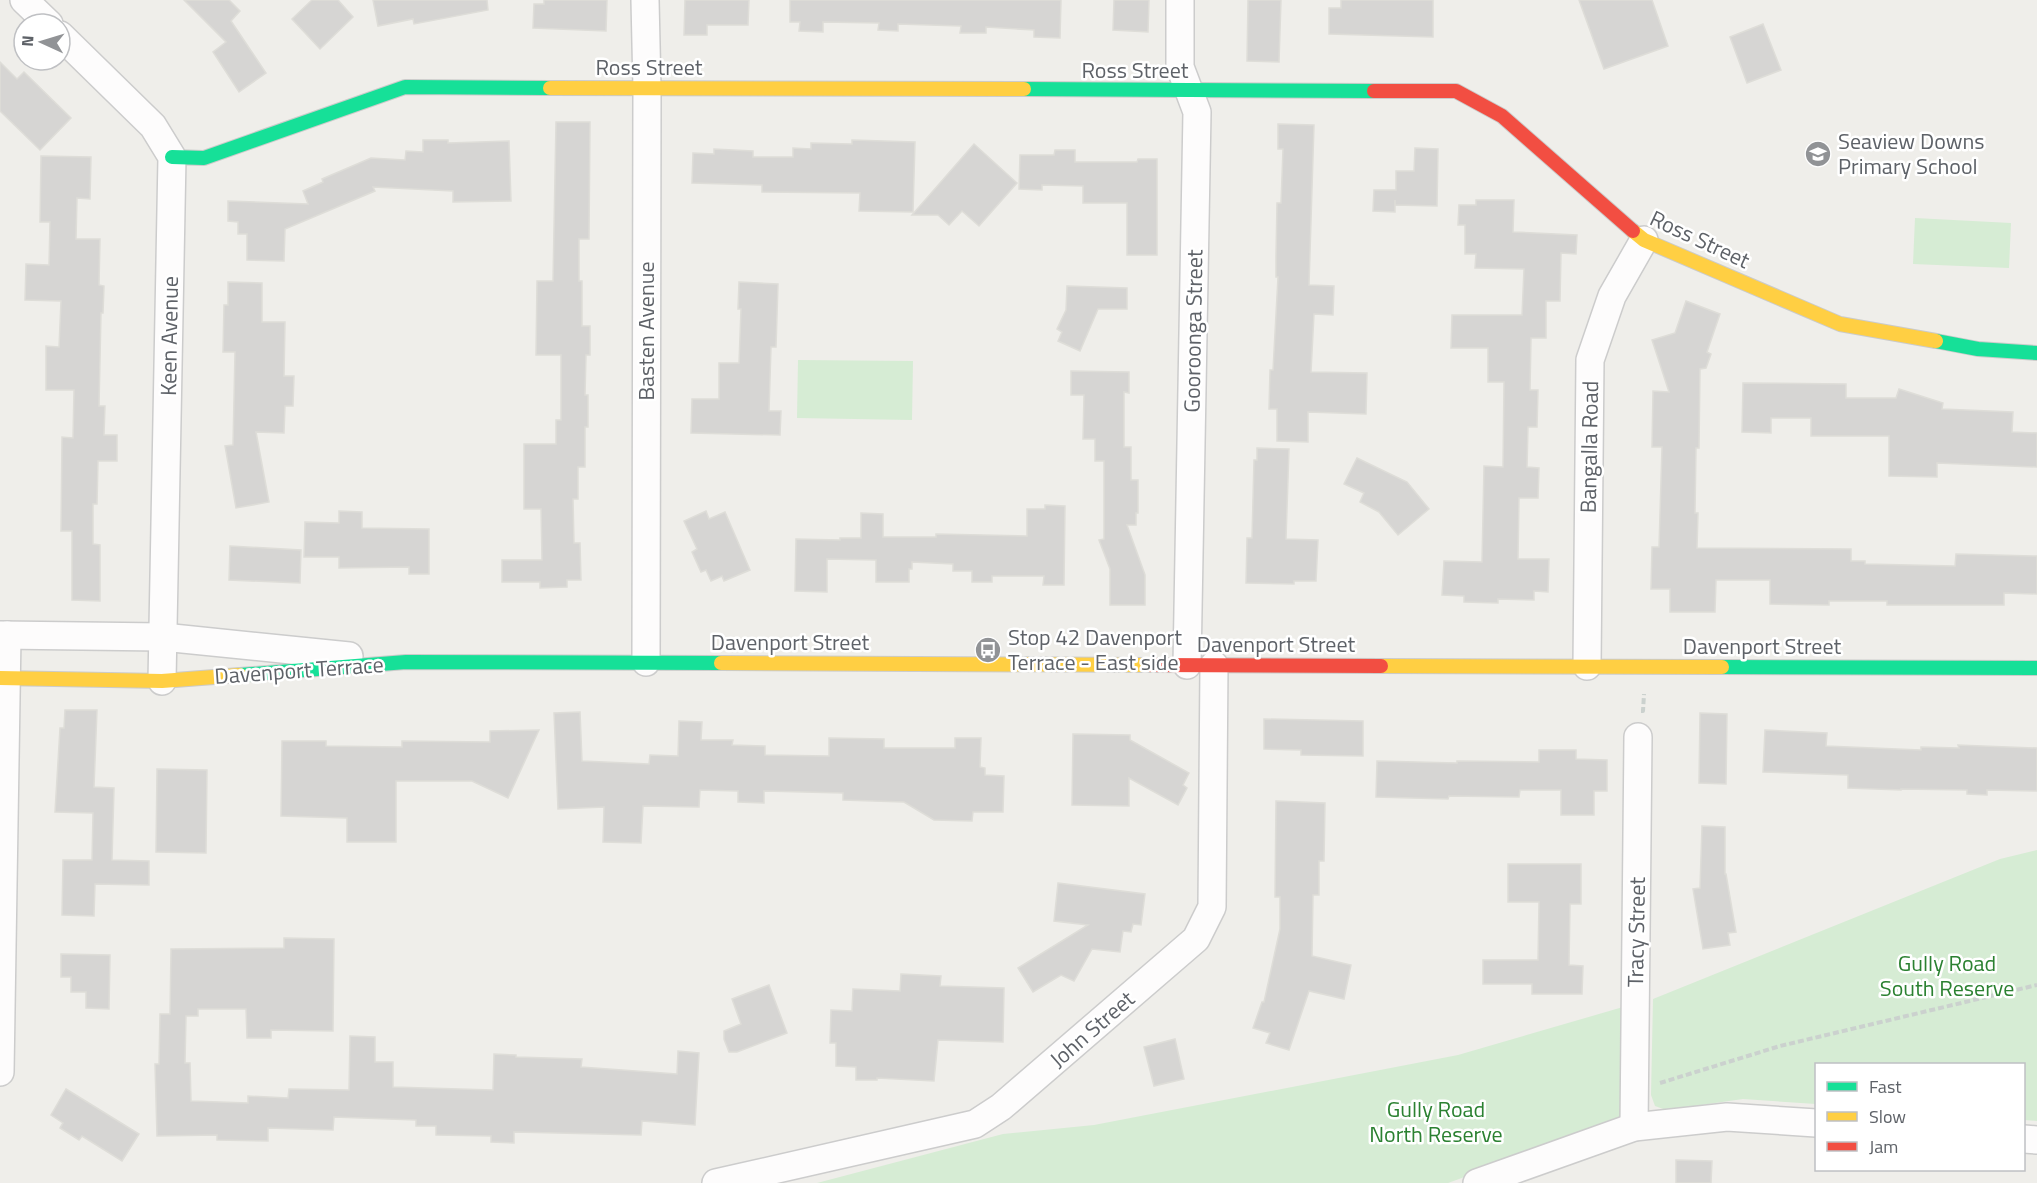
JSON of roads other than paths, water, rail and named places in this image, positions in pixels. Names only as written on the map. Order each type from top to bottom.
[{"type":"street","points":[[24,0],[36,12]]},
{"type":"street","name":"Basten Avenue","points":[[645,0],[647,88],[646,662]]},
{"type":"street","name":"Gooroonga Street","points":[[1180,0],[1180,67],[1197,112],[1201,665]]},
{"type":"street","points":[[72,47],[153,126],[172,157]]},
{"type":"street","name":"Ross Street","points":[[172,157],[204,158],[405,87],[1456,91],[1502,116],[1644,240],[1840,324],[1978,349],[2037,353]]},
{"type":"street","name":"Keen Avenue","points":[[162,681],[172,157]]},
{"type":"street","name":"Bangalla Road","points":[[1587,666],[1590,360],[1612,296],[1644,240]]},
{"type":"street","points":[[0,1072],[3,635]]},
{"type":"street","name":"Davenport Terrace","points":[[3,635],[163,637],[406,662]]},
{"type":"street","name":"Davenport Street","points":[[406,662],[2037,668]]},
{"type":"street","name":"Davenport Terrace","points":[[3,678],[162,681],[406,662]]},
{"type":"street","name":"John Street","points":[[717,1183],[975,1124],[1001,1107],[1196,939],[1212,907],[1201,665]]},
{"type":"street","name":"Tracy Street","points":[[1634,1127],[1638,737]]},
{"type":"street","points":[[1477,1183],[1634,1127],[1727,1117],[1815,1124]]},
{"type":"place","name":"Seaview Downs Primary School","points":[[1818,154]]},
{"type":"place","name":"Stop 42 Davenport Terrace - East side","points":[[988,650]]},
{"type":"park label","name":"Gully Road South Reserve","points":[[1947,976]]},
{"type":"park label","name":"Gully Road North Reserve","points":[[1436,1122]]}]
